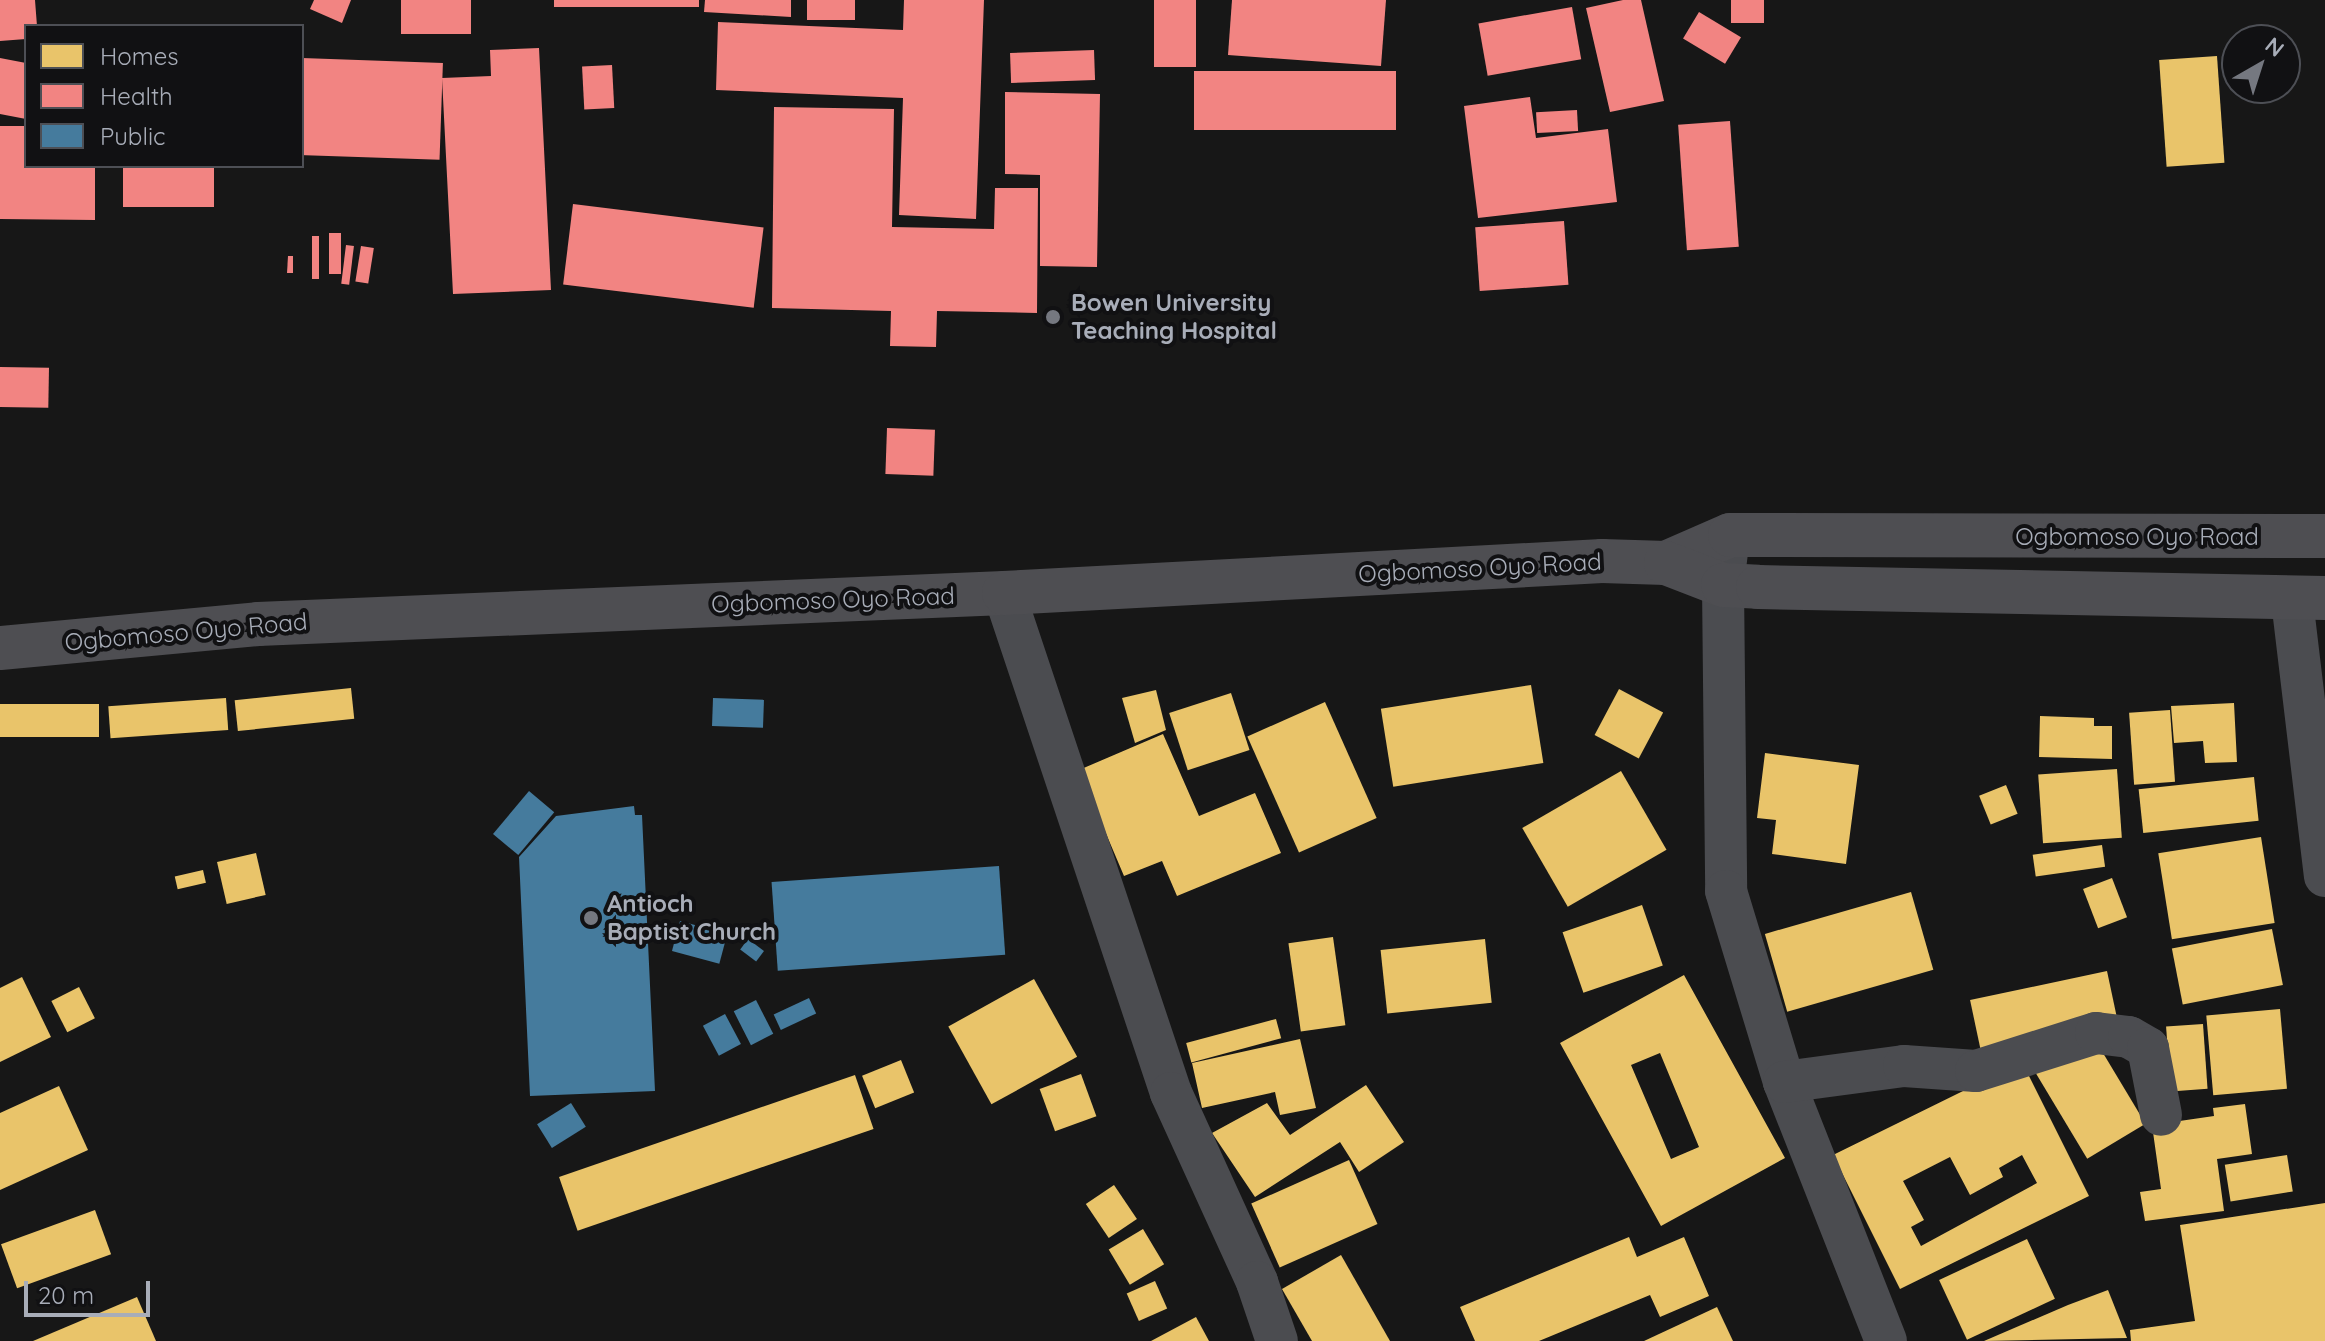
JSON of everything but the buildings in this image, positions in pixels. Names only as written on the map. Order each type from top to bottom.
[{"type":"highway","name":"Ogbomoso Oyo Road","points":[[1666,563],[1730,535],[2325,536]]},
{"type":"highway","name":"Ogbomoso Oyo Road","points":[[0,648],[258,624],[1004,593],[1602,561],[1666,563],[1723,585],[2308,599]]},
{"type":"street","points":[[1730,535],[1723,585],[1726,891],[1784,1082],[1886,1341]]},
{"type":"street","points":[[1004,593],[1171,1093],[1257,1282],[1277,1341]]},
{"type":"street","points":[[2308,599],[2325,876]]},
{"type":"street","points":[[1784,1082],[1904,1066],[1976,1071],[2096,1033],[2129,1037],[2148,1048],[2161,1115]]},
{"type":"place","name":"Bowen University Teaching Hospital","points":[[1053,317]]},
{"type":"place","name":"Antioch Baptist Church","points":[[591,918]]}]
